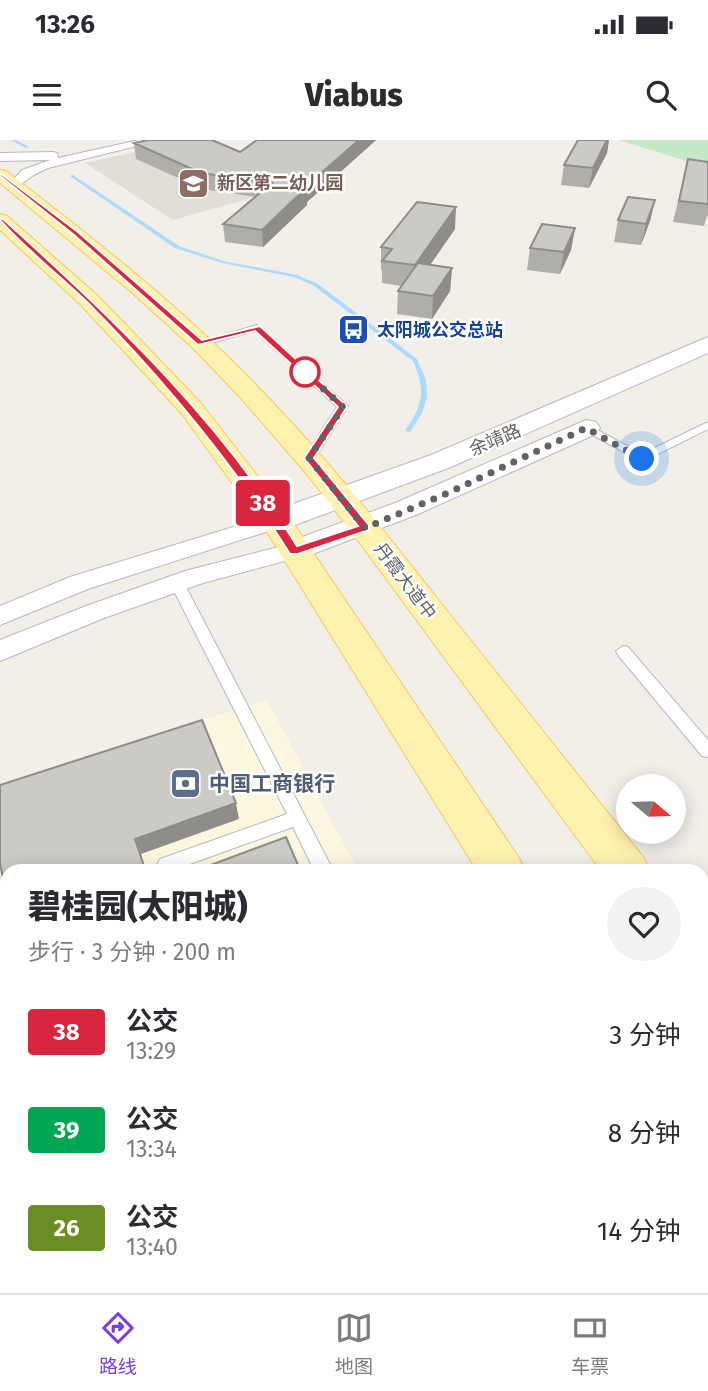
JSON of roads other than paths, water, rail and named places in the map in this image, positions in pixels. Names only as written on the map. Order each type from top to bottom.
[{"type":"main road","name":"丹霞大道中","points":[[7,180],[137,285],[201,343],[309,458],[622,864]]},
{"type":"main road","points":[[0,220],[41,255],[144,356],[191,408],[285,536],[498,864]]},
{"type":"main road","name":"余靖路","points":[[354,514],[413,474],[560,412],[708,344]]},
{"type":"main road","name":"余靖路","points":[[285,536],[354,514],[450,492],[708,369]]},
{"type":"street","points":[[0,157],[50,156],[132,140]]},
{"type":"street","points":[[7,180],[44,165],[155,140]]},
{"type":"street","points":[[0,651],[95,612],[177,583],[285,536]]},
{"type":"street","points":[[0,616],[79,583],[285,536]]},
{"type":"lane","points":[[201,343],[257,328],[343,407],[309,458]]},
{"type":"lane","points":[[586,428],[642,459],[708,425]]},
{"type":"lane","points":[[177,583],[321,864]]},
{"type":"lane","points":[[624,651],[708,751]]},
{"type":"lane","points":[[169,864],[297,818]]},
{"type":"waterway","points":[[13,140],[27,147]]},
{"type":"waterway","points":[[72,176],[177,247],[222,262],[295,276],[316,285],[415,360],[423,380],[424,397],[423,405],[408,431]]},
{"type":"place","name":"新区第二幼儿园","points":[[194,183]]},
{"type":"place","name":"太阳城公交总站","points":[[354,330]]},
{"type":"place","name":"中国工商银行","points":[[186,784]]}]
